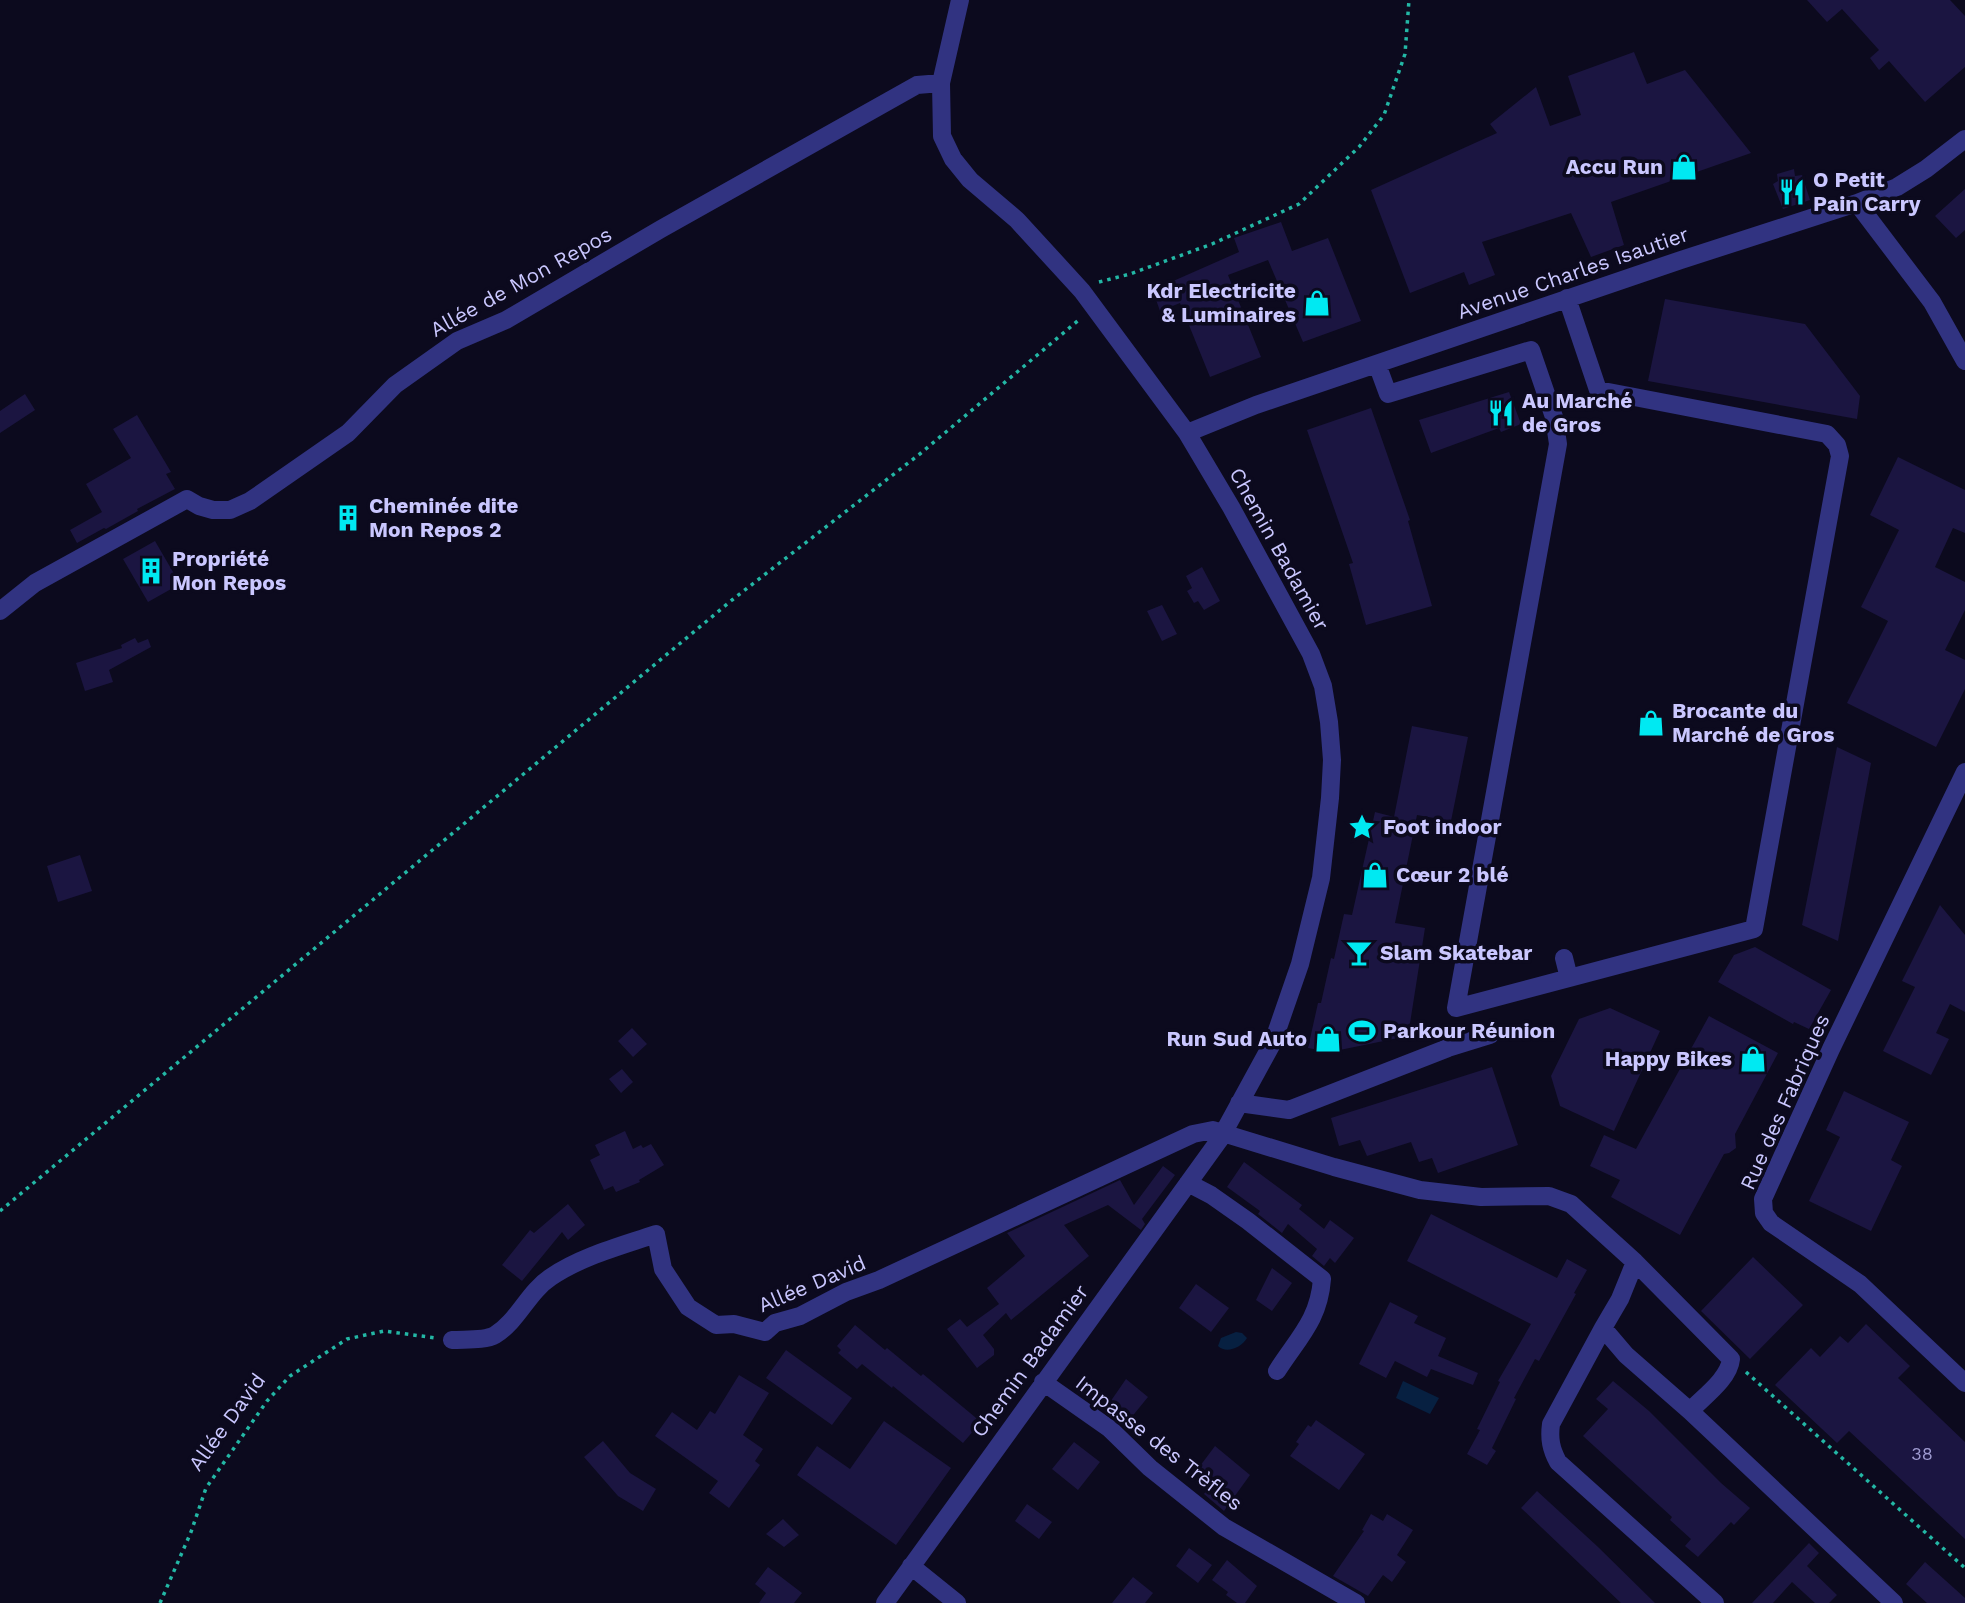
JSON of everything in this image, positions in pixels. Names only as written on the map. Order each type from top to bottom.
[{"type":"street","name":"Chemin Badamier","points":[[885,1603],[1222,1134],[1273,1042],[1300,964],[1321,878],[1332,760],[1323,686],[1311,654],[1187,433],[1082,291],[1017,220],[970,180],[953,159],[942,136],[941,83],[960,0]]},
{"type":"street","name":"Allée de Mon Repos","points":[[0,611],[35,583],[187,499],[214,510],[230,510],[250,502],[348,433],[396,385],[457,341],[506,320],[917,85],[941,83]]},
{"type":"street","name":"Avenue Charles Isautier","points":[[1187,433],[1256,405],[1857,203],[1896,187],[1926,169],[1965,139]]},
{"type":"street","points":[[1857,203],[1932,302],[1965,361]]},
{"type":"street","points":[[1377,364],[1388,394],[1531,350],[1554,417],[1558,444],[1456,1008],[1754,929],[1840,456],[1837,445],[1827,434],[1598,390],[1567,299]]},
{"type":"street","name":"Rue des Fabriques","points":[[1965,772],[1831,1049],[1763,1199],[1764,1213],[1771,1223],[1860,1284],[1965,1383]]},
{"type":"street","points":[[1564,958],[1569,978]]},
{"type":"street","points":[[1239,1103],[1289,1110],[1448,1048],[1490,1035]]},
{"type":"street","name":"Allée David","points":[[452,1340],[493,1336],[516,1315],[528,1297],[549,1277],[589,1258],[656,1234],[663,1269],[688,1307],[716,1325],[734,1324],[765,1332],[775,1323],[800,1316],[845,1292],[879,1280],[1193,1133],[1213,1130],[1222,1134]]},
{"type":"street","points":[[1222,1134],[1420,1189],[1481,1197],[1549,1196],[1571,1204],[1635,1262],[1731,1359],[1724,1376],[1690,1411]]},
{"type":"street","points":[[1188,1182],[1248,1221],[1322,1279],[1321,1300],[1312,1321],[1277,1371]]},
{"type":"street","points":[[1635,1262],[1620,1299],[1550,1424],[1549,1440],[1558,1462],[1715,1603]]},
{"type":"street","points":[[1603,1328],[1626,1355],[1690,1411],[1894,1603]]},
{"type":"street","name":"Impasse des Trèfles","points":[[1043,1382],[1100,1421],[1150,1468],[1224,1527],[1356,1603]]},
{"type":"street","points":[[911,1566],[957,1603]]},
{"type":"path","points":[[1082,291],[1091,284],[1130,274],[1212,244],[1299,204],[1359,147],[1384,115],[1405,54],[1409,0]]},
{"type":"path","points":[[0,1211],[722,608],[921,453],[1094,308]]},
{"type":"path","name":"Allée David","points":[[160,1603],[191,1532],[206,1488],[267,1401],[290,1376],[348,1339],[384,1331],[452,1340]]},
{"type":"path","points":[[1731,1359],[1965,1568]]},
{"type":"water","points":[[1236,1332],[1247,1338],[1241,1345],[1229,1350],[1218,1346],[1221,1338]]},
{"type":"water","points":[[1403,1381],[1439,1398],[1430,1414],[1396,1398]]},
{"type":"building","points":[[1807,0],[1950,0],[1965,16],[1965,67],[1925,102],[1889,61],[1879,70],[1870,58],[1879,50],[1842,9],[1827,22]]},
{"type":"building","points":[[1634,52],[1647,84],[1685,70],[1751,153],[1611,202],[1624,245],[1591,257],[1571,213],[1482,242],[1495,275],[1469,285],[1464,272],[1410,293],[1371,190],[1497,133],[1490,124],[1536,87],[1550,126],[1581,115],[1568,76]]},
{"type":"building","name":"O Petit Pain Carry","points":[[1794,169],[1795,176],[1802,175],[1810,200],[1783,209],[1773,184],[1778,181],[1777,174]]},
{"type":"building","points":[[1965,189],[1965,230],[1956,238],[1935,216]]},
{"type":"building","points":[[1281,222],[1292,251],[1328,238],[1361,321],[1303,342],[1268,260],[1228,275],[1261,357],[1210,377],[1180,303],[1160,311],[1154,294],[1173,287],[1171,282],[1239,252],[1234,238]]},
{"type":"building","points":[[1665,299],[1805,324],[1860,396],[1857,419],[1648,381]]},
{"type":"building","points":[[1509,392],[1521,424],[1501,432],[1499,428],[1431,453],[1419,420]]},
{"type":"building","points":[[25,394],[35,410],[0,433],[0,411]]},
{"type":"building","points":[[1371,408],[1410,520],[1408,521],[1432,606],[1366,625],[1349,564],[1353,563],[1307,430]]},
{"type":"building","points":[[137,415],[171,472],[166,474],[175,489],[77,543],[70,530],[102,512],[86,484],[131,458],[113,429]]},
{"type":"building","points":[[1898,457],[1965,490],[1965,533],[1953,528],[1935,567],[1965,582],[1965,610],[1945,650],[1965,660],[1965,689],[1936,747],[1847,703],[1888,621],[1861,607],[1899,530],[1870,515]]},
{"type":"building","name":"Propriété Mon Repos","points":[[155,541],[180,584],[148,602],[123,559]]},
{"type":"building","points":[[1202,567],[1220,601],[1204,610],[1198,601],[1194,603],[1187,591],[1192,588],[1186,576]]},
{"type":"building","points":[[1162,605],[1177,634],[1162,641],[1147,611]]},
{"type":"building","points":[[135,638],[138,643],[148,639],[151,647],[109,670],[113,682],[85,691],[76,663],[122,648],[121,645]]},
{"type":"building","points":[[1412,726],[1468,737],[1451,821],[1417,815],[1395,923],[1425,928],[1408,1036],[1330,1052],[1308,1048],[1344,914],[1352,915],[1375,812],[1394,817]]},
{"type":"building","points":[[1837,747],[1871,763],[1838,941],[1802,925]]},
{"type":"building","points":[[80,855],[92,891],[58,902],[47,866]]},
{"type":"building","points":[[1940,905],[1965,935],[1965,1012],[1950,1004],[1936,1033],[1949,1039],[1931,1075],[1883,1051],[1915,987],[1902,981]]},
{"type":"building","points":[[1755,947],[1831,990],[1809,1029],[1794,1022],[1793,1024],[1718,982],[1734,955]]},
{"type":"building","points":[[1610,1008],[1660,1031],[1614,1131],[1560,1106],[1551,1076],[1579,1019]]},
{"type":"building","points":[[1709,1016],[1778,1053],[1735,1134],[1736,1148],[1724,1154],[1680,1235],[1611,1197],[1620,1180],[1590,1166],[1604,1135],[1636,1149]]},
{"type":"building","points":[[632,1028],[647,1044],[633,1057],[618,1041]]},
{"type":"building","points":[[1492,1067],[1518,1145],[1438,1173],[1432,1158],[1419,1162],[1411,1142],[1367,1156],[1360,1140],[1339,1146],[1331,1118]]},
{"type":"building","points":[[622,1069],[633,1082],[621,1093],[609,1079]]},
{"type":"building","points":[[1844,1091],[1909,1122],[1891,1160],[1902,1166],[1871,1231],[1809,1201],[1840,1137],[1826,1130]]},
{"type":"building","points":[[625,1131],[633,1149],[651,1144],[664,1165],[639,1180],[640,1182],[616,1192],[613,1186],[604,1190],[590,1160],[600,1155],[595,1145]]},
{"type":"building","points":[[1244,1162],[1302,1205],[1299,1209],[1324,1229],[1330,1220],[1354,1238],[1335,1263],[1330,1258],[1324,1266],[1312,1256],[1317,1249],[1288,1224],[1282,1233],[1258,1214],[1260,1211],[1227,1187]]},
{"type":"building","points":[[1163,1166],[1175,1175],[1142,1219],[1145,1224],[1141,1230],[1108,1205],[1064,1225],[1089,1256],[1011,1320],[1006,1313],[983,1335],[994,1349],[994,1355],[977,1368],[947,1329],[960,1319],[967,1327],[999,1304],[987,1288],[1025,1256],[1007,1233],[1120,1180],[1134,1205]]},
{"type":"building","points":[[568,1204],[585,1225],[568,1240],[562,1232],[522,1281],[502,1265],[530,1230],[534,1233]]},
{"type":"building","points":[[1431,1214],[1557,1278],[1567,1259],[1587,1270],[1539,1361],[1535,1359],[1514,1398],[1516,1399],[1492,1448],[1496,1451],[1487,1465],[1467,1454],[1480,1430],[1477,1429],[1500,1382],[1498,1381],[1531,1324],[1407,1261]]},
{"type":"building","points":[[1753,1257],[1803,1305],[1750,1359],[1701,1311]]},
{"type":"building","points":[[1272,1268],[1292,1283],[1272,1311],[1256,1300]]},
{"type":"building","points":[[1196,1284],[1229,1308],[1211,1332],[1179,1308]]},
{"type":"building","points":[[1390,1302],[1418,1316],[1414,1323],[1446,1338],[1438,1356],[1478,1373],[1473,1385],[1431,1369],[1427,1377],[1395,1361],[1386,1378],[1359,1364]]},
{"type":"building","points":[[1866,1324],[1910,1366],[1898,1378],[1965,1442],[1965,1539],[1849,1431],[1837,1443],[1775,1385],[1811,1348],[1820,1357],[1840,1336],[1848,1343]]},
{"type":"building","points":[[855,1325],[921,1376],[923,1374],[981,1422],[963,1443],[893,1386],[892,1388],[862,1364],[857,1369],[838,1353],[841,1350],[837,1346]]},
{"type":"building","points":[[786,1350],[852,1398],[832,1425],[766,1378]]},
{"type":"building","points":[[739,1375],[769,1393],[743,1435],[763,1449],[755,1461],[760,1465],[729,1508],[709,1493],[718,1481],[655,1436],[672,1412],[697,1430],[710,1411],[715,1414]]},
{"type":"building","points":[[1126,1379],[1148,1397],[1126,1424],[1106,1408]]},
{"type":"building","points":[[1613,1381],[1649,1411],[1750,1508],[1734,1525],[1731,1522],[1698,1557],[1685,1546],[1691,1539],[1670,1520],[1672,1517],[1583,1436],[1608,1409],[1596,1399]]},
{"type":"building","points":[[1316,1420],[1365,1454],[1339,1490],[1290,1456],[1308,1425],[1311,1427]]},
{"type":"building","points":[[884,1421],[951,1468],[896,1545],[797,1475],[817,1446],[850,1469]]},
{"type":"building","points":[[603,1441],[630,1473],[656,1489],[643,1511],[618,1496],[584,1457]]},
{"type":"building","points":[[1074,1442],[1100,1462],[1078,1490],[1052,1469]]},
{"type":"building","points":[[1215,1446],[1250,1475],[1224,1511],[1204,1494],[1210,1485],[1194,1474]]},
{"type":"building","points":[[1537,1491],[1655,1603],[1621,1603],[1521,1508]]},
{"type":"building","points":[[1027,1504],[1052,1522],[1039,1539],[1015,1521]]},
{"type":"building","points":[[1371,1514],[1383,1521],[1387,1514],[1413,1530],[1397,1555],[1406,1562],[1392,1582],[1383,1575],[1368,1596],[1333,1576],[1364,1531],[1362,1530]]},
{"type":"building","points":[[783,1519],[799,1535],[784,1547],[766,1534]]},
{"type":"building","points":[[1809,1543],[1819,1553],[1807,1566],[1837,1595],[1829,1603],[1815,1603],[1792,1582],[1773,1603],[1752,1603]]},
{"type":"building","points":[[1189,1548],[1212,1565],[1198,1583],[1176,1566]]},
{"type":"building","points":[[1227,1560],[1257,1586],[1245,1603],[1237,1603],[1212,1580]]},
{"type":"building","points":[[1925,1562],[1965,1598],[1965,1603],[1927,1603],[1906,1584]]},
{"type":"building","points":[[768,1567],[802,1593],[794,1603],[759,1603],[766,1593],[755,1584]]},
{"type":"building","points":[[1133,1577],[1153,1593],[1145,1603],[1112,1603]]},
{"type":"place","name":"Accu Run","points":[[1684,167]]},
{"type":"place","name":"O Petit Pain Carry","points":[[1792,192]]},
{"type":"place","name":"Kdr Electricite & Luminaires","points":[[1317,303]]},
{"type":"place","name":"Au Marché de Gros","points":[[1501,413]]},
{"type":"place","name":"Cheminée dite Mon Repos 2","points":[[348,518]]},
{"type":"place","name":"Propriété Mon Repos","points":[[151,571]]},
{"type":"place","name":"Brocante du Marché de Gros","points":[[1651,723]]},
{"type":"place","name":"Foot indoor","points":[[1362,827]]},
{"type":"place","name":"Cœur 2 blé","points":[[1375,875]]},
{"type":"place","name":"Slam Skatebar","points":[[1359,953]]},
{"type":"place","name":"Parkour Réunion","points":[[1362,1031]]},
{"type":"place","name":"Run Sud Auto","points":[[1328,1039]]},
{"type":"place","name":"Happy Bikes","points":[[1753,1059]]}]
